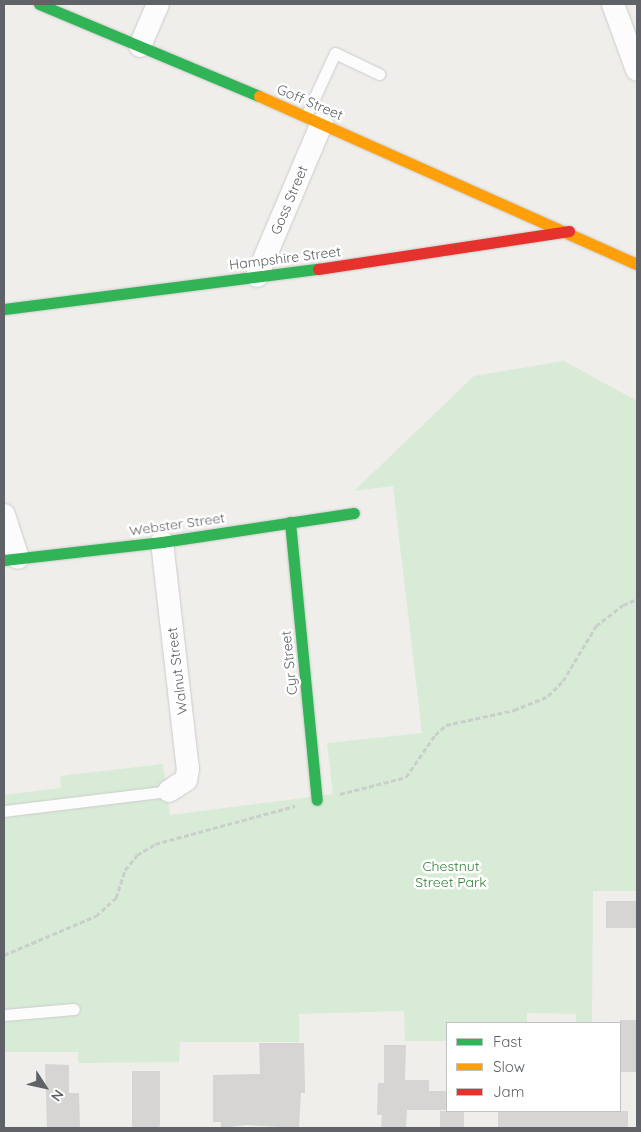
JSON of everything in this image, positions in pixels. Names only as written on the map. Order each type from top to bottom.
[{"type":"street","name":"Goff Street","points":[[39,4],[314,120],[569,231],[637,264]]},
{"type":"street","points":[[140,46],[158,4]]},
{"type":"street","points":[[613,4],[637,70]]},
{"type":"street","name":"Goss Street","points":[[257,276],[314,120]]},
{"type":"street","name":"Hampshire Street","points":[[4,309],[431,255],[569,231]]},
{"type":"street","name":"Webster Street","points":[[11,559],[162,542],[354,513]]},
{"type":"street","points":[[4,515],[11,559]]},
{"type":"street","name":"Cyr Street","points":[[290,522],[318,800]]},
{"type":"street","name":"Walnut Street","points":[[162,542],[188,769],[186,780],[169,791]]},
{"type":"lane","points":[[314,120],[335,53],[379,74]]},
{"type":"lane","points":[[4,811],[169,791]]},
{"type":"lane","points":[[4,1015],[74,1009]]},
{"type":"green space","name":"Chestnut Street Park","points":[[564,361],[637,401],[637,891],[593,891],[592,1022],[576,1022],[576,1014],[527,1013],[527,1022],[446,1022],[446,1041],[405,1041],[404,1011],[299,1014],[299,1042],[180,1042],[179,1062],[78,1063],[78,1052],[4,1052],[4,795],[61,788],[60,776],[163,764],[170,815],[333,794],[327,743],[422,733],[393,486],[354,491],[474,376]]},
{"type":"building","points":[[606,901],[637,901],[637,928],[606,928]]},
{"type":"building","points":[[620,1020],[637,1020],[637,1072],[621,1072]]},
{"type":"building","points":[[259,1043],[304,1043],[305,1093],[301,1093],[299,1128],[247,1125],[221,1128],[221,1122],[213,1122],[213,1075],[260,1074]]},
{"type":"building","points":[[384,1045],[406,1045],[405,1080],[429,1080],[429,1091],[446,1091],[446,1110],[407,1110],[406,1128],[381,1128],[382,1115],[377,1115],[378,1083],[384,1083]]},
{"type":"building","points":[[45,1064],[69,1065],[69,1093],[79,1093],[80,1128],[47,1128]]},
{"type":"building","points":[[132,1071],[160,1071],[160,1126],[156,1128],[132,1127]]},
{"type":"building","points":[[440,1111],[464,1112],[464,1128],[440,1128]]},
{"type":"building","points":[[628,1111],[628,1128],[498,1128],[498,1112]]},
{"type":"traffic: fast","points":[[39,4],[259,96]]},
{"type":"traffic: fast","points":[[4,309],[318,269]]},
{"type":"traffic: fast","points":[[4,560],[162,542],[354,513]]},
{"type":"traffic: fast","points":[[290,522],[317,800]]},
{"type":"traffic: slow","points":[[259,96],[637,264]]},
{"type":"traffic: jam","points":[[318,269],[569,231]]}]
